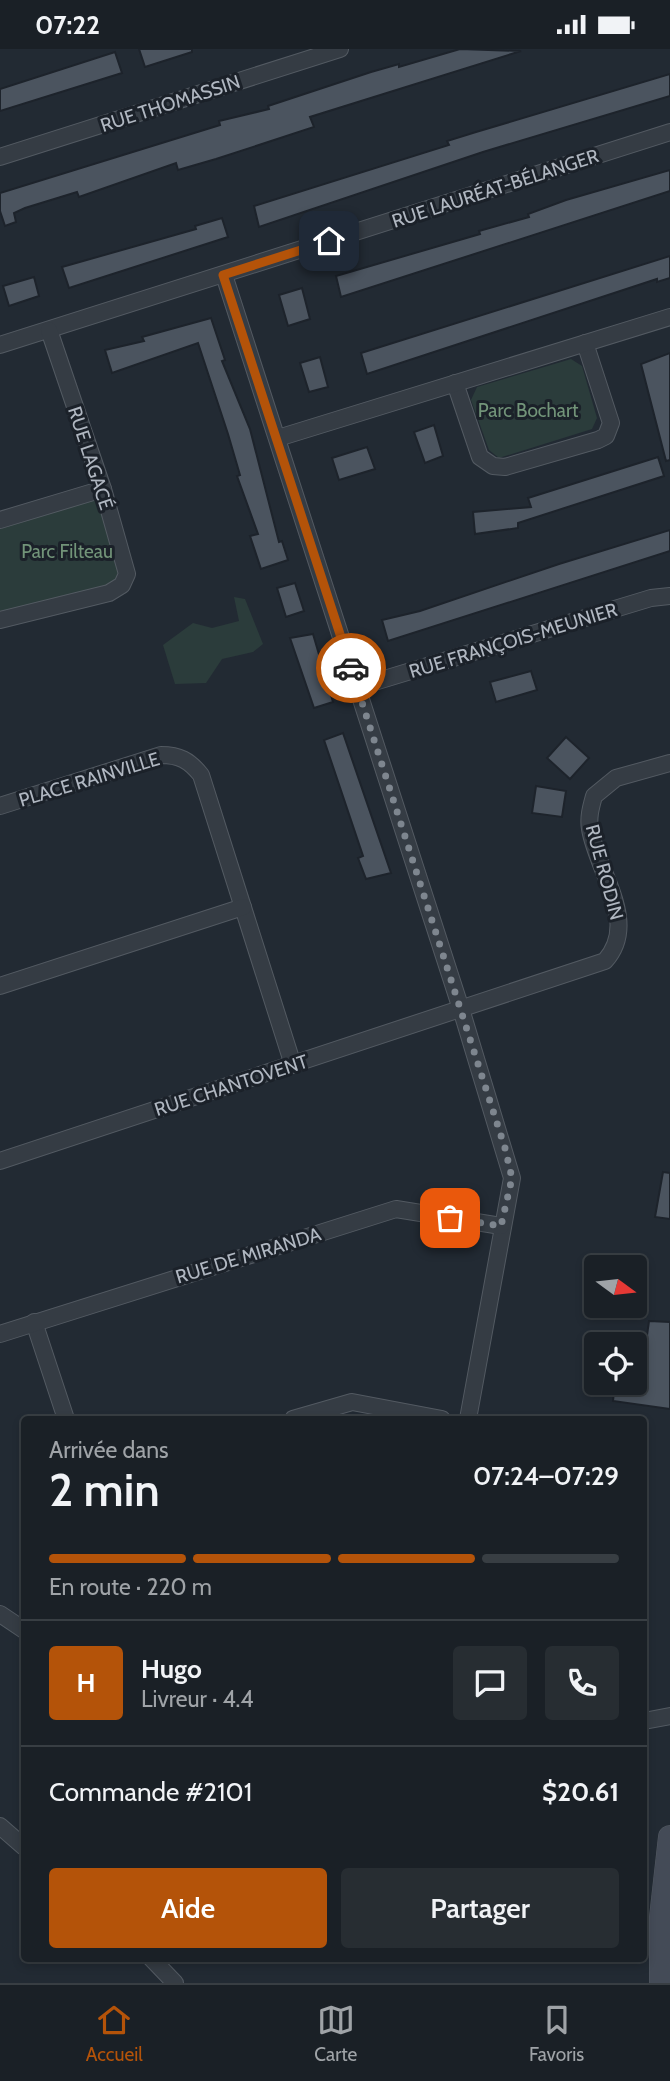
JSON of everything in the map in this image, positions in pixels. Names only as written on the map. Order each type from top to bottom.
[{"type":"main road","points":[[661,1983],[653,1917],[670,1837]]},
{"type":"street","name":"RUE THOMASSIN","points":[[0,157],[340,49]]},
{"type":"street","name":"RUE LAURÉAT-BÉLANGER","points":[[0,345],[670,132]]},
{"type":"street","points":[[223,275],[358,687],[512,1178],[501,1226],[469,1416]]},
{"type":"street","points":[[278,438],[670,317]]},
{"type":"street","name":"RUE LAGACÉ","points":[[0,620],[108,593],[122,585],[127,574],[103,489],[49,330]]},
{"type":"street","points":[[455,383],[480,457],[493,466],[505,467],[598,440],[606,436],[611,423],[585,343]]},
{"type":"street","points":[[0,520],[103,489]]},
{"type":"street","name":"RUE FRANÇOIS-MEUNIER","points":[[358,687],[651,598],[670,596]]},
{"type":"street","name":"PLACE RAINVILLE","points":[[0,806],[161,755],[185,759],[201,775],[293,1065]]},
{"type":"street","name":"RUE RODIN","points":[[461,1010],[592,967],[605,961],[615,950],[620,917],[590,829],[594,796],[616,778],[670,763]]},
{"type":"street","points":[[0,986],[243,907]]},
{"type":"street","name":"RUE CHANTOVENT","points":[[0,1161],[461,1010]]},
{"type":"street","name":"RUE DE MIRANDA","points":[[0,1334],[396,1209],[501,1226]]},
{"type":"street","points":[[34,1322],[65,1416]]},
{"type":"street","points":[[303,1416],[352,1402],[426,1416]]},
{"type":"street","points":[[0,1614],[21,1628]]},
{"type":"street","points":[[647,1720],[670,1716]]},
{"type":"street","points":[[155,1962],[175,1983]]},
{"type":"green space","name":"Parc Bochart","points":[[571,359],[582,366],[597,418],[592,429],[499,458],[489,450],[471,400],[477,387]]},
{"type":"green space","name":"Parc Filteau","points":[[103,489],[122,585],[0,620],[0,520]]},
{"type":"green space","points":[[234,597],[245,599],[263,644],[253,652],[222,659],[206,683],[175,684],[163,645],[193,623],[212,628],[239,621]]},
{"type":"building","points":[[139,49],[192,49],[192,52],[145,67]]},
{"type":"building","points":[[460,49],[521,51],[310,117],[314,127],[216,159],[178,170],[176,163],[79,197],[77,192],[25,208],[14,213],[16,222],[5,226],[0,211],[0,193],[220,125],[219,121],[269,109],[268,106],[371,72],[399,64],[399,67]]},
{"type":"building","points":[[115,52],[122,73],[0,111],[0,89]]},
{"type":"building","points":[[670,74],[670,96],[483,152],[259,227],[254,206],[449,145],[447,141]]},
{"type":"building","points":[[670,170],[670,191],[341,297],[336,276],[480,234],[479,231],[529,217],[528,214],[566,200]]},
{"type":"building","points":[[222,218],[228,237],[69,288],[62,267],[196,229],[195,226]]},
{"type":"building","points":[[670,256],[670,278],[657,282],[657,279],[367,374],[361,353]]},
{"type":"building","points":[[34,277],[39,296],[9,306],[3,286]]},
{"type":"building","points":[[302,288],[310,319],[288,326],[279,295]]},
{"type":"building","points":[[211,318],[225,360],[222,361],[250,429],[279,542],[282,541],[288,560],[261,569],[250,536],[258,534],[237,476],[240,475],[228,434],[198,343],[112,373],[105,350],[144,341],[142,337]]},
{"type":"building","points":[[670,353],[670,460],[666,461],[641,364]]},
{"type":"building","points":[[320,357],[328,387],[309,392],[300,363]]},
{"type":"building","points":[[434,425],[443,456],[425,463],[414,432]]},
{"type":"building","points":[[367,447],[375,469],[339,480],[332,458]]},
{"type":"building","points":[[658,457],[664,476],[518,523],[518,528],[475,534],[473,512],[531,507],[528,498]]},
{"type":"building","points":[[670,530],[670,551],[388,641],[382,620],[420,611]]},
{"type":"building","points":[[295,583],[304,611],[286,617],[277,588]]},
{"type":"building","points":[[313,634],[333,702],[314,708],[290,638]]},
{"type":"building","points":[[531,671],[537,690],[496,702],[490,682]]},
{"type":"building","points":[[343,733],[391,873],[366,879],[358,858],[363,856],[324,740]]},
{"type":"building","points":[[566,737],[589,758],[570,779],[547,758]]},
{"type":"building","points":[[536,786],[566,791],[562,817],[532,813]]},
{"type":"building","points":[[663,1172],[670,1173],[670,1219],[655,1217]]},
{"type":"building","points":[[649,1321],[670,1322],[670,1409],[613,1401],[614,1395],[647,1395]]},
{"type":"way so far","points":[[351,668],[505,1148],[512,1178],[501,1226],[450,1218]]},
{"type":"route","points":[[329,241],[223,275],[351,668]]}]
